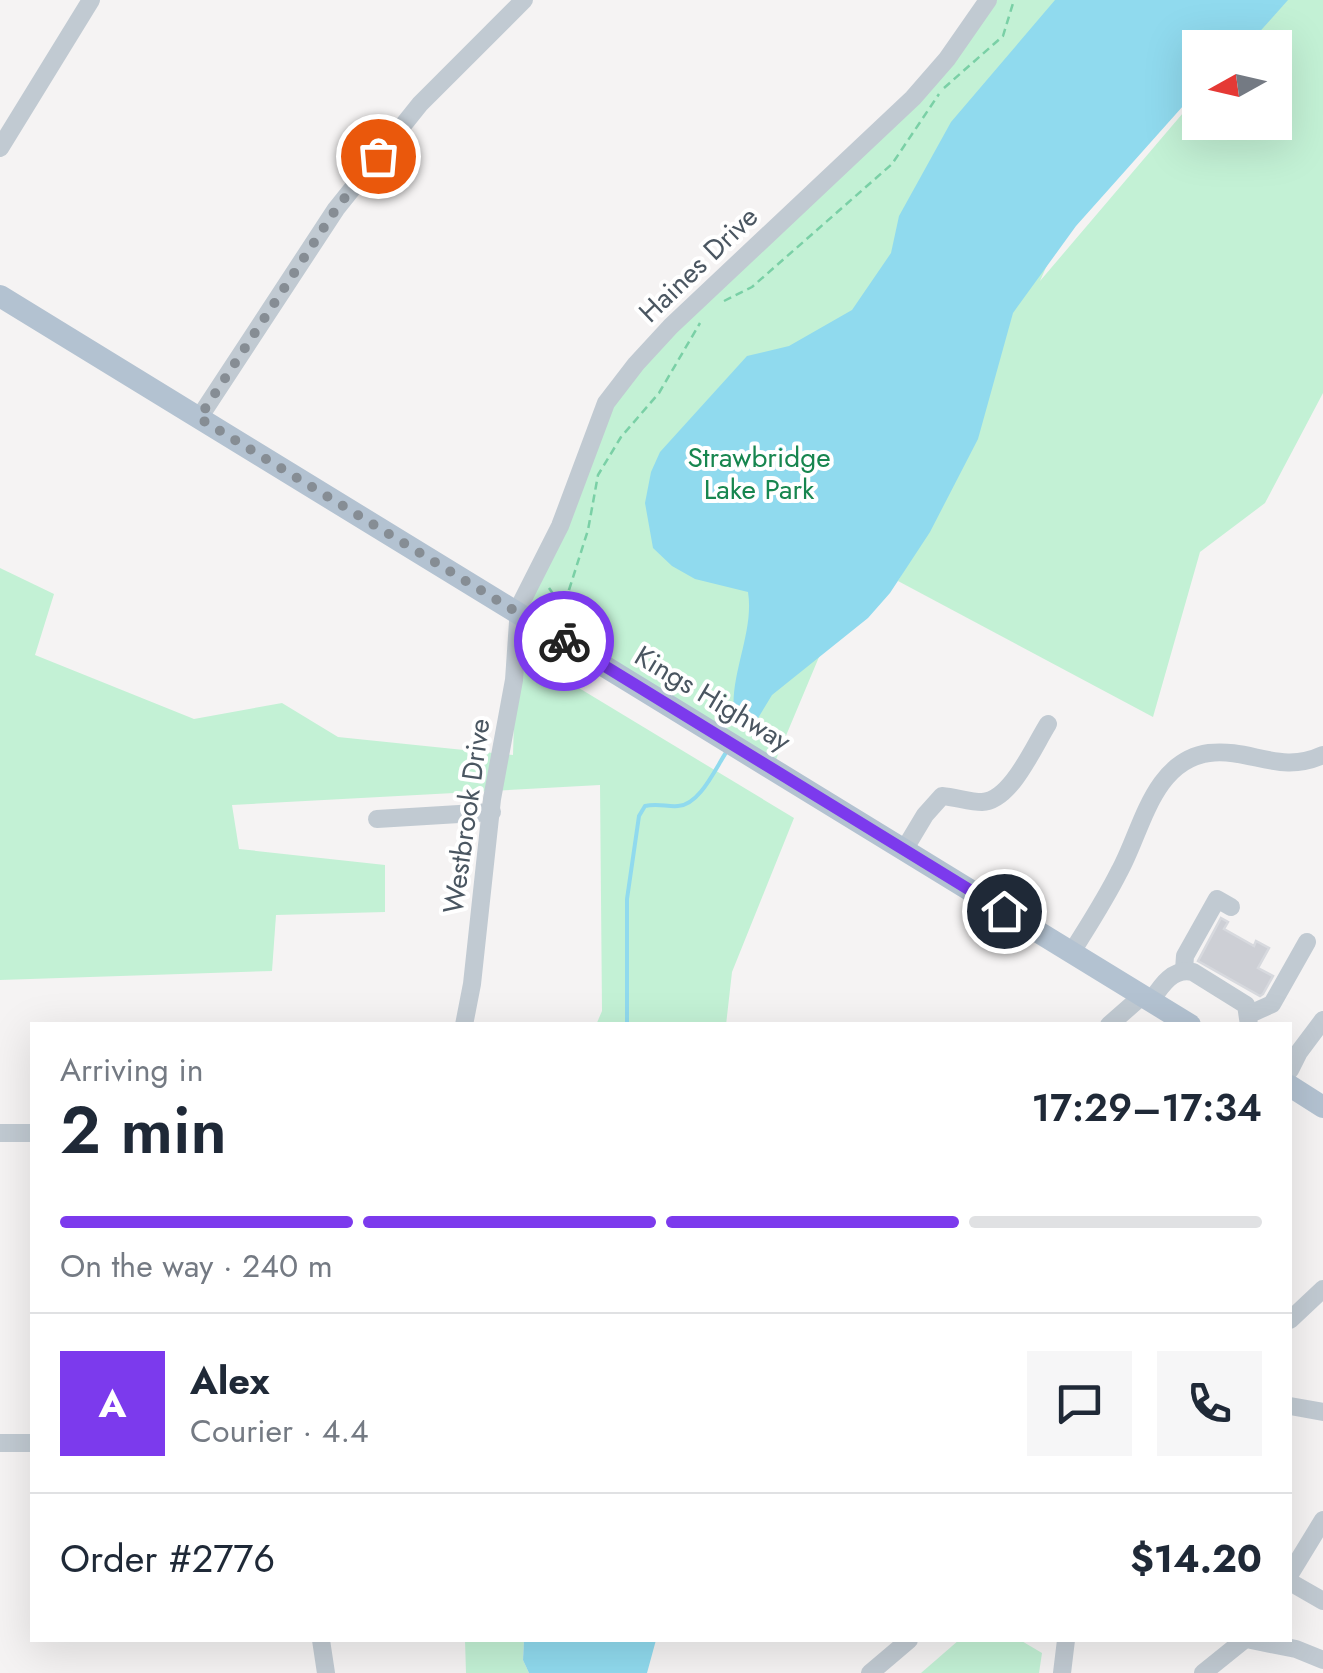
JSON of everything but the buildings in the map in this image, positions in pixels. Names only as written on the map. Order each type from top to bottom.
[{"type":"main road","name":"Kings Highway","points":[[0,296],[1185,1022]]},
{"type":"main road","points":[[1292,1087],[1323,1106]]},
{"type":"street","points":[[0,148],[91,0]]},
{"type":"street","points":[[199,418],[336,209],[420,104],[524,0]]},
{"type":"street","name":"Haines Drive","points":[[518,614],[568,507],[597,422],[620,383],[710,288],[913,98],[988,0]]},
{"type":"street","name":"Westbrook Drive","points":[[465,1022],[514,680],[518,614]]},
{"type":"street","points":[[904,850],[924,815],[942,796],[981,802],[998,798],[1048,724]]},
{"type":"street","points":[[1072,952],[1120,871],[1153,797],[1161,784],[1184,764],[1196,756],[1212,753],[1293,764],[1323,756]]},
{"type":"street","points":[[377,819],[492,812]]},
{"type":"street","points":[[1184,970],[1185,956],[1217,900],[1231,907]]},
{"type":"street","points":[[1113,1022],[1184,970],[1246,1005],[1249,1020],[1272,1004],[1307,942]]},
{"type":"street","points":[[1292,1067],[1323,1020]]},
{"type":"street","points":[[0,1133],[30,1133]]},
{"type":"street","points":[[1292,1318],[1323,1289]]},
{"type":"street","points":[[1292,1406],[1323,1412]]},
{"type":"street","points":[[0,1443],[30,1443]]},
{"type":"street","points":[[1292,1574],[1323,1520]]},
{"type":"street","points":[[1292,1579],[1323,1601]]},
{"type":"street","points":[[321,1642],[326,1673]]},
{"type":"street","points":[[870,1673],[907,1642]]},
{"type":"street","points":[[1062,1673],[1066,1642]]},
{"type":"street","points":[[1202,1673],[1245,1642]]},
{"type":"street","points":[[1256,1642],[1316,1657],[1323,1673]]},
{"type":"path","points":[[719,303],[752,288],[892,164],[941,91],[1003,36],[1014,0]]},
{"type":"path","points":[[568,616],[570,590],[588,530],[598,475],[620,436],[660,394],[702,319]]},
{"type":"path","points":[[548,587],[568,616]]},
{"type":"path","points":[[544,603],[568,616],[597,638],[598,643]]},
{"type":"green space","points":[[986,0],[1323,0],[1323,393],[1265,503],[1200,552],[1153,717],[898,581],[966,461],[832,626],[772,769],[519,607],[620,383],[913,98]],"holes":[[[1182,30],[1292,30],[1292,140],[1182,140],[1182,114],[1040,281],[1059,238],[1182,96]]]},
{"type":"green space","points":[[0,568],[54,594],[35,655],[194,719],[282,703],[338,737],[513,755],[516,650],[794,818],[732,972],[726,1022],[597,1022],[602,1011],[600,785],[232,805],[239,849],[385,865],[385,912],[276,915],[272,971],[0,980]]},
{"type":"green space","points":[[465,1642],[524,1642],[523,1660],[529,1673],[466,1673]]},
{"type":"green space","points":[[957,1642],[1023,1642],[1042,1653],[1039,1673],[921,1673]]},
{"type":"water","name":"Strawbridge Lake Park","points":[[1055,0],[1288,0],[1261,30],[1182,30],[1182,107],[1076,226],[1013,313],[978,439],[930,532],[890,593],[868,618],[772,695],[749,733],[736,724],[734,708],[748,625],[748,592],[695,579],[672,566],[653,548],[645,503],[651,472],[660,452],[747,356],[789,346],[852,310],[891,253],[899,216],[951,122]]},
{"type":"water","points":[[524,1642],[655,1642],[647,1673],[529,1673],[523,1660]]},
{"type":"waterway","points":[[627,1022],[627,899],[639,816],[645,806],[678,806],[693,799],[727,751]]},
{"type":"way so far","points":[[378,156],[336,209],[199,418],[564,641]]},
{"type":"route","points":[[564,641],[1004,911]]}]
